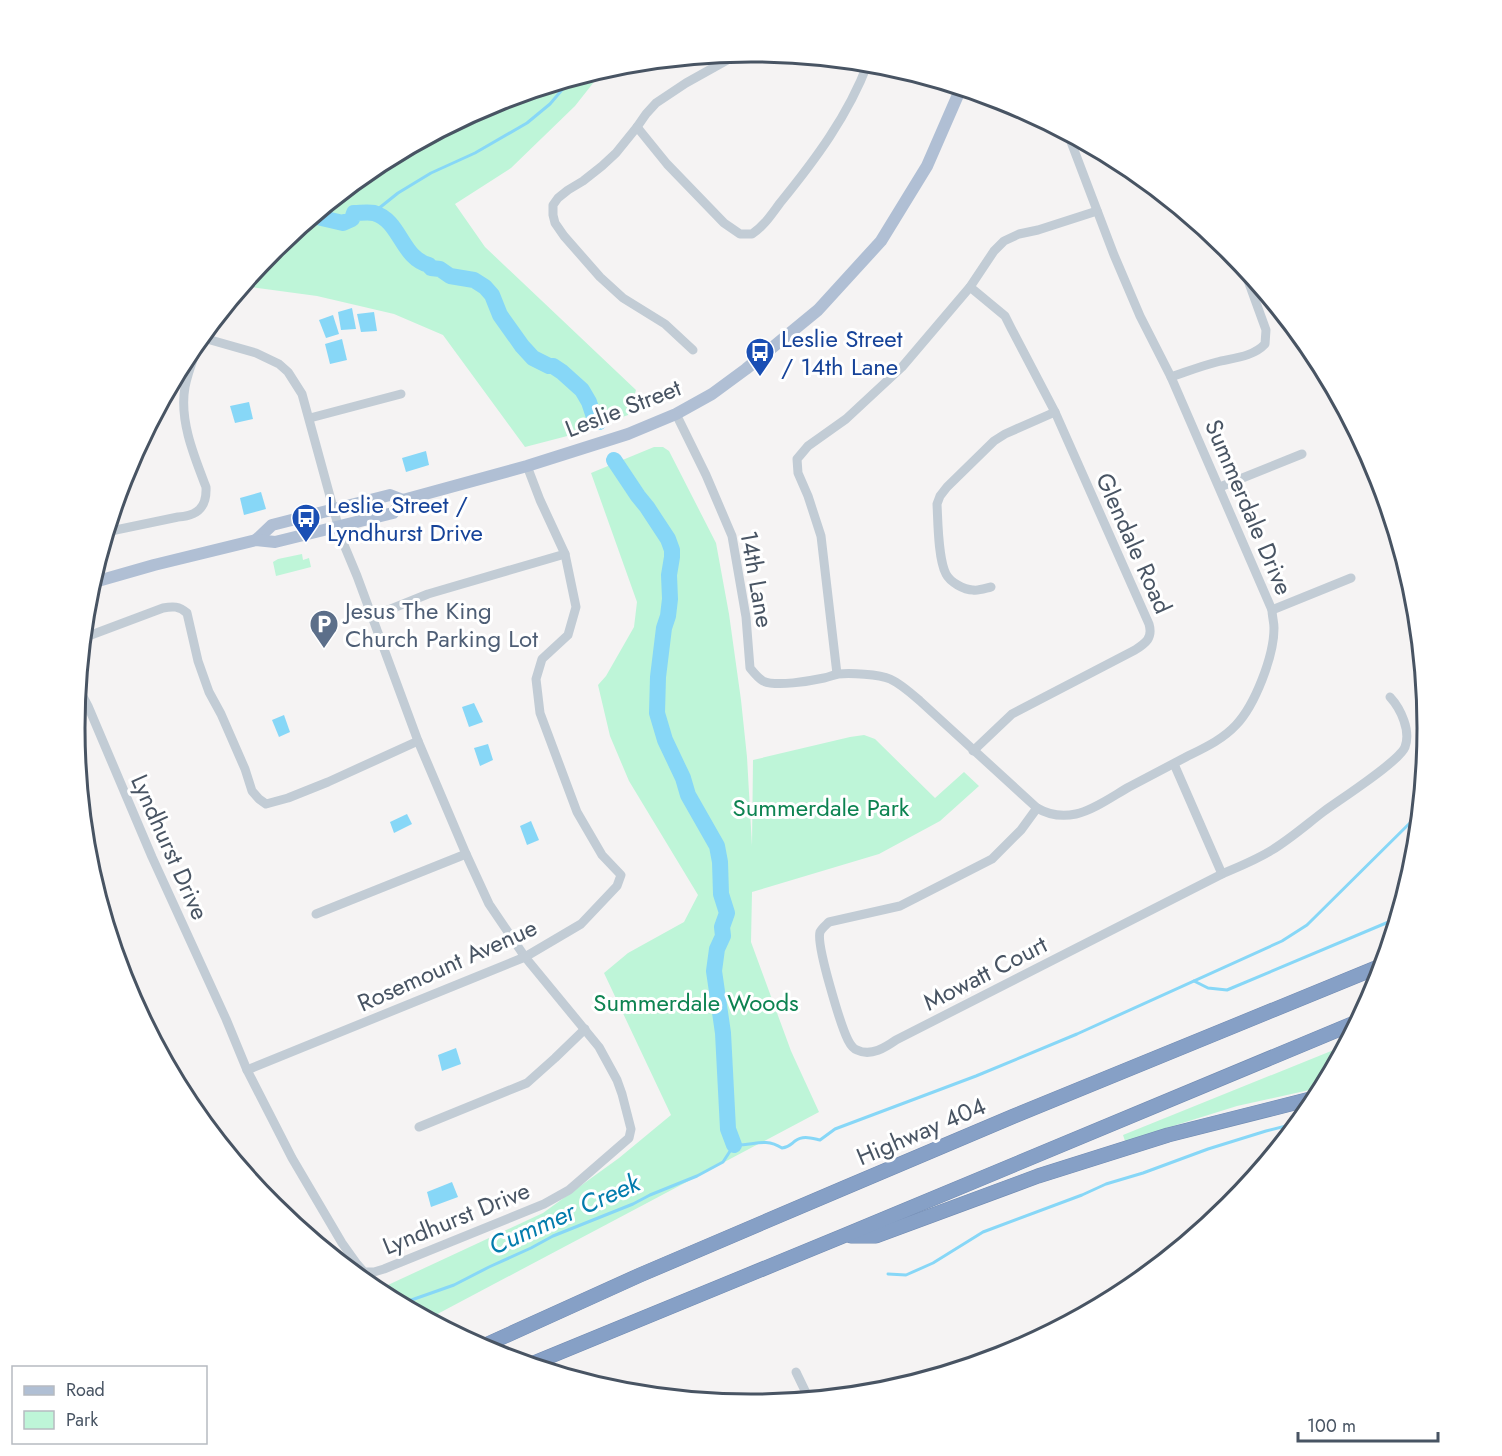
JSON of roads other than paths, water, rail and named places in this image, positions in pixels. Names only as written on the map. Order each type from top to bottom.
[{"type":"highway","name":"Highway 404","points":[[492,1342],[640,1275],[1014,1116],[1372,971]]},
{"type":"highway","points":[[541,1360],[1347,1026]]},
{"type":"highway","points":[[843,1236],[876,1236],[1038,1176],[1168,1135],[1303,1101]]},
{"type":"main road","name":"Leslie Street","points":[[256,540],[272,525],[390,495],[403,500],[527,466],[628,434],[676,414],[712,394],[818,310],[880,241],[927,166],[958,95]]},
{"type":"main road","name":"Leslie Street","points":[[101,580],[154,564],[256,540],[275,542],[393,513],[403,500]]},
{"type":"street","points":[[693,350],[665,324],[623,298],[600,277],[555,223],[554,205],[558,198],[616,153],[651,109],[671,92],[723,63]]},
{"type":"street","points":[[637,127],[667,164],[724,223],[740,234],[752,234],[768,221],[832,136],[860,86],[865,71]]},
{"type":"street","name":"Summerdale Drive","points":[[837,674],[889,678],[920,701],[1037,808],[1047,814],[1060,816],[1091,809],[1206,749],[1236,725],[1253,700],[1269,656],[1274,629],[1272,610],[1171,377],[1140,316],[1072,144]]},
{"type":"street","points":[[837,674],[823,543],[812,505],[798,473],[797,459],[808,446],[846,419],[902,367],[970,287],[994,251],[1004,241],[1097,211]]},
{"type":"street","name":"Glendale Road","points":[[970,287],[1005,316],[1055,412],[1151,632],[1143,646],[1012,714],[973,751]]},
{"type":"street","points":[[1171,377],[1250,354],[1265,344],[1266,330],[1251,287]]},
{"type":"street","name":"Lyndhurst Drive","points":[[210,340],[255,353],[279,364],[296,382],[310,418],[342,540],[418,741],[466,854],[489,904],[525,957],[599,1047],[617,1080],[630,1123],[629,1138],[569,1190],[516,1216],[374,1272],[367,1272]]},
{"type":"street","points":[[115,530],[189,516],[197,513],[204,504],[206,487],[190,441],[183,405],[191,368]]},
{"type":"street","points":[[310,418],[401,394]]},
{"type":"street","points":[[992,587],[972,590],[950,580],[942,562],[937,504],[947,487],[994,441],[1055,412]]},
{"type":"street","name":"14th Lane","points":[[676,414],[706,475],[732,536],[746,617],[750,668],[762,681],[770,683],[798,682],[837,674]]},
{"type":"street","points":[[1220,487],[1302,454]]},
{"type":"street","name":"Rosemount Avenue","points":[[247,1070],[525,957],[581,924],[617,886],[621,875],[603,855],[577,812],[540,713],[536,679],[542,659],[568,635],[576,607],[565,554],[527,466]]},
{"type":"street","points":[[371,616],[428,594],[565,554]]},
{"type":"street","points":[[1272,610],[1351,578]]},
{"type":"street","points":[[91,635],[163,608],[172,606],[181,608],[187,613],[198,661],[209,692],[221,714],[252,791],[266,804],[328,782],[418,741]]},
{"type":"street","name":"Mowatt Court","points":[[1037,808],[1021,830],[992,859],[900,906],[829,922],[824,926],[819,939],[828,977],[844,1030],[849,1042],[857,1050],[875,1052],[884,1048],[1272,850],[1404,750],[1407,740],[1406,729],[1396,703],[1390,697]]},
{"type":"street","name":"Lyndhurst Drive","points":[[86,701],[247,1070],[292,1158],[342,1243],[360,1267]]},
{"type":"street","points":[[1174,764],[1222,874]]},
{"type":"street","points":[[316,914],[466,854]]},
{"type":"street","points":[[419,1126],[527,1083],[585,1029]]},
{"type":"street","points":[[796,1372],[806,1392]]},
{"type":"water","points":[[352,308],[356,329],[341,330],[338,312]]},
{"type":"water","points":[[374,312],[377,331],[361,332],[357,314]]},
{"type":"water","points":[[333,315],[339,334],[326,338],[319,320]]},
{"type":"water","points":[[342,339],[347,360],[330,364],[325,344]]},
{"type":"water","points":[[249,402],[253,419],[235,423],[230,406]]},
{"type":"water","points":[[426,451],[429,465],[406,472],[402,458]]},
{"type":"water","points":[[261,492],[266,509],[244,515],[240,498]]},
{"type":"water","points":[[474,703],[483,722],[469,727],[462,707]]},
{"type":"water","points":[[284,715],[290,732],[279,737],[272,720]]},
{"type":"water","points":[[488,744],[493,760],[480,766],[474,748]]},
{"type":"water","points":[[407,814],[412,824],[394,833],[390,822]]},
{"type":"water","points":[[531,821],[539,840],[527,845],[520,826]]},
{"type":"water","points":[[456,1048],[461,1064],[442,1071],[438,1055]]},
{"type":"water","points":[[452,1182],[458,1197],[431,1207],[427,1192]]},
{"type":"waterway","points":[[373,213],[398,193],[431,173],[475,153],[527,123],[550,104],[563,89]]},
{"type":"waterway","points":[[322,218],[343,223],[352,219],[354,213],[374,213],[383,217],[390,224],[406,248],[420,261],[450,276],[474,280],[485,287],[492,295],[500,315],[522,346],[533,358],[553,366],[582,390],[599,422]]},
{"type":"waterway","points":[[614,460],[668,539],[672,550],[669,575],[670,599],[658,677],[657,713],[665,740],[683,778],[688,795],[717,846],[720,862],[721,894],[727,913],[722,927],[723,936],[717,949],[714,971],[723,1033],[728,1129],[734,1145]]},
{"type":"waterway","name":"Cummer Creek","points":[[410,1300],[454,1285],[553,1236],[697,1176],[723,1162],[734,1145],[764,1142],[782,1148],[801,1138],[820,1140],[835,1129],[976,1076],[1077,1034],[1282,941],[1307,925],[1411,822]]},
{"type":"waterway","points":[[1194,981],[1208,988],[1227,990],[1388,922]]},
{"type":"waterway","points":[[888,1274],[906,1275],[933,1263],[983,1232],[1106,1184],[1208,1149],[1285,1126]]},
{"type":"place","name":"Leslie Street / 14th Lane","points":[[760,378]]},
{"type":"place","name":"Leslie Street / Lyndhurst Drive","points":[[306,544]]},
{"type":"place","name":"Jesus The King Church Parking Lot","points":[[324,650]]},
{"type":"park label","name":"Summerdale Park","points":[[821,807]]},
{"type":"park label","name":"Summerdale Woods","points":[[696,1002]]}]
